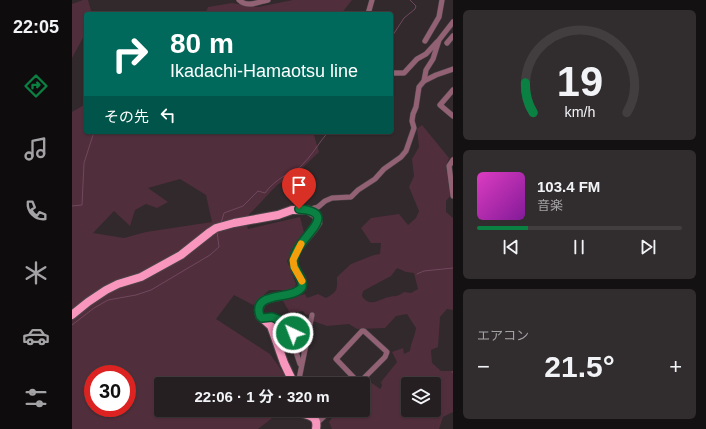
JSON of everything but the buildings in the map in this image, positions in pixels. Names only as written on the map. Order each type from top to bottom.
[{"type":"main road","points":[[72,315],[106,290],[118,284],[141,277],[181,255],[210,232],[219,227],[278,215],[292,210],[308,210],[316,214],[318,222],[310,234],[301,243],[293,260],[294,267],[301,278],[302,287],[297,293],[283,294],[279,297],[266,298],[262,301],[258,312],[260,316],[271,326],[291,377]]},
{"type":"main road","points":[[313,417],[317,426]]},
{"type":"street","points":[[239,0],[244,4],[252,4],[268,0]]},
{"type":"street","points":[[369,12],[372,0]]},
{"type":"street","points":[[425,41],[439,17],[442,0]]},
{"type":"street","points":[[393,73],[399,74],[404,72],[417,59],[426,54],[453,22]]},
{"type":"street","points":[[448,42],[453,36]]},
{"type":"street","points":[[424,81],[426,70],[433,59],[439,40]]},
{"type":"street","points":[[308,210],[318,207],[325,201],[332,198],[351,196],[375,179],[384,169],[402,157],[406,151],[414,128],[412,114],[416,107],[418,87],[424,81],[453,69]]},
{"type":"street","points":[[453,90],[440,105],[453,116]]},
{"type":"street","points":[[453,160],[449,166],[453,195]]},
{"type":"street","points":[[299,377],[306,336],[312,316]]},
{"type":"street","points":[[262,318],[272,317],[286,322],[301,365]]},
{"type":"street","points":[[362,331],[364,331],[387,352],[385,357],[359,383],[336,359],[362,331]]},
{"type":"street","points":[[290,334],[306,336]]},
{"type":"street","points":[[317,426],[325,417]]},
{"type":"shaded area","points":[[83,0],[88,0],[91,12],[84,12],[84,36],[72,58],[72,4]]},
{"type":"shaded area","points":[[293,0],[352,0],[343,12],[206,12],[208,7],[232,3],[258,7]]},
{"type":"shaded area","points":[[84,105],[84,134],[314,134],[319,152],[298,172],[277,185],[245,219],[248,229],[300,217],[304,232],[287,261],[296,284],[293,290],[269,290],[253,305],[234,295],[216,319],[270,354],[285,377],[154,377],[154,417],[273,417],[258,429],[72,429],[72,112]],"holes":[[[180,179],[206,195],[212,222],[146,232],[124,238],[93,233],[114,211],[130,226],[135,210],[146,204],[157,208],[168,202],[148,188]]]},
{"type":"shaded area","points":[[422,125],[449,158],[446,166],[450,196],[446,201],[446,212],[453,218],[453,310],[447,309],[440,317],[438,347],[431,350],[432,363],[441,371],[453,371],[453,412],[443,417],[439,429],[332,429],[329,422],[333,417],[370,417],[370,382],[380,389],[382,386],[381,382],[397,362],[392,352],[403,348],[404,354],[410,351],[416,328],[407,314],[396,316],[385,328],[357,329],[349,324],[327,326],[313,321],[315,313],[306,315],[303,311],[290,313],[283,301],[287,295],[292,295],[295,297],[305,294],[307,298],[318,294],[326,298],[335,292],[337,277],[351,264],[380,254],[381,243],[371,243],[361,228],[371,218],[399,214],[408,225],[416,218],[419,211],[409,187],[414,176],[412,159],[419,147],[417,129]],"holes":[[[397,268],[406,272],[414,273],[418,289],[411,293],[404,292],[376,302],[367,301],[362,296],[363,291],[391,276]]]},
{"type":"waterway","points":[[393,35],[404,18],[415,9],[416,6],[410,0]]},
{"type":"waterway","points":[[72,206],[82,205],[84,163],[93,134]]},
{"type":"waterway","points":[[221,223],[224,213],[243,206],[258,191],[265,193],[278,180],[300,167],[327,134]]},
{"type":"waterway","points":[[72,325],[94,308],[108,300],[136,295],[151,290],[210,255],[219,247],[217,231]]},
{"type":"waterway","points":[[417,274],[424,271],[453,268]]},
{"type":"slow traffic","points":[[301,244],[293,260],[294,267],[302,281]]},
{"type":"route","points":[[293,333],[290,334],[286,322],[272,317],[262,318],[258,312],[258,309],[262,301],[266,298],[279,297],[283,294],[297,293],[302,287],[303,284],[294,267],[293,260],[301,243],[316,226],[318,218],[316,214],[308,210],[299,209]]}]
